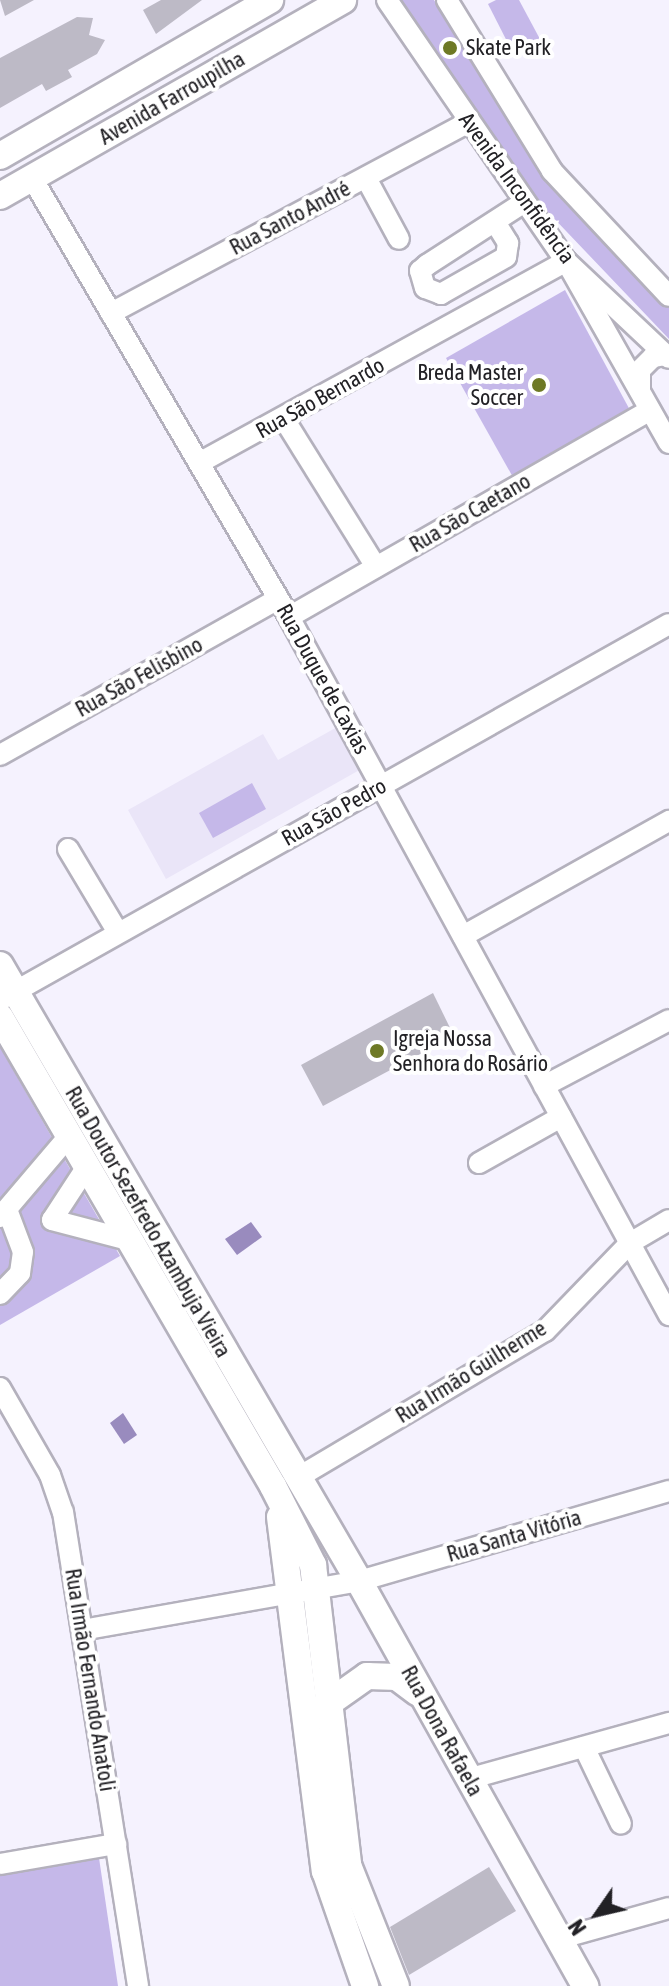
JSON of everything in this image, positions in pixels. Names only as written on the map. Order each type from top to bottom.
[{"type":"main road","name":"Avenida Farroupilha","points":[[0,156],[270,0]]},
{"type":"main road","name":"Avenida Farroupilha","points":[[0,196],[343,0]]},
{"type":"main road","name":"Rua Doutor Sezefredo Azambuja Vieira","points":[[0,965],[8,996],[285,1482],[329,1702],[348,1865],[396,1986]]},
{"type":"main road","name":"Rua Doutor Sezefredo Azambuja Vieira","points":[[0,1017],[128,1240],[285,1482]]},
{"type":"main road","name":"Rua Dona Rafaela","points":[[285,1482],[359,1581],[585,1986]]},
{"type":"main road","name":"Rua Doutor Sezefredo Azambuja Vieira","points":[[305,1590],[303,1723],[325,1871],[358,1983]]},
{"type":"main road","points":[[303,1723],[353,1683],[382,1674],[410,1684],[421,1696]]},
{"type":"street","name":"Avenida Inconfidência","points":[[387,0],[523,203],[566,261],[667,356]]},
{"type":"street","name":"Avenida Inconfidência","points":[[447,0],[552,171],[669,296]]},
{"type":"street","points":[[173,55],[194,86]]},
{"type":"street","name":"Rua Santo André","points":[[111,313],[469,122]]},
{"type":"street","name":"Rua Duque de Caxias","points":[[32,178],[289,617],[669,1315]]},
{"type":"street","points":[[366,178],[399,239]]},
{"type":"street","points":[[495,222],[523,203]]},
{"type":"street","points":[[566,261],[669,443]]},
{"type":"street","name":"Rua São Bernardo","points":[[199,463],[284,419],[566,261]]},
{"type":"street","points":[[640,390],[640,370],[653,357],[667,356]]},
{"type":"street","name":"Rua São Caetano","points":[[289,617],[650,410]]},
{"type":"street","points":[[284,419],[376,567]]},
{"type":"street","name":"Rua São Felisbino","points":[[0,755],[278,599]]},
{"type":"street","name":"Rua São Pedro","points":[[8,996],[117,931],[669,624]]},
{"type":"street","points":[[463,936],[669,821]]},
{"type":"street","points":[[68,849],[117,931]]},
{"type":"street","points":[[544,1086],[669,1020]]},
{"type":"street","points":[[479,1163],[561,1117]]},
{"type":"street","points":[[0,1294],[20,1273],[23,1252],[4,1214],[68,1137]]},
{"type":"street","points":[[86,1168],[52,1220],[128,1240]]},
{"type":"street","name":"Rua Irmão Guilherme","points":[[285,1482],[545,1331],[630,1243],[669,1220]]},
{"type":"street","name":"Rua Irmão Fernando Anatoli","points":[[0,1388],[50,1475],[63,1512],[138,1986]]},
{"type":"street","name":"Rua Santa Vitória","points":[[82,1630],[359,1581],[669,1491]]},
{"type":"street","points":[[468,1779],[669,1723]]},
{"type":"street","points":[[584,1747],[621,1824]]},
{"type":"street","points":[[0,1864],[116,1844]]},
{"type":"street","points":[[558,1939],[669,1908]]},
{"type":"shaded area","points":[[399,0],[434,0],[546,175],[669,305],[669,339],[525,188]]},
{"type":"shaded area","points":[[496,0],[519,0],[541,41],[514,55],[488,4]]},
{"type":"shaded area","name":"Breda Master Soccer","points":[[565,290],[631,412],[514,479],[446,358]]},
{"type":"shaded area","points":[[339,726],[363,768],[166,879],[128,810],[263,734],[278,760]]},
{"type":"shaded area","points":[[252,783],[266,809],[213,838],[199,813]]},
{"type":"shaded area","points":[[0,1047],[120,1256],[0,1325]]},
{"type":"shaded area","points":[[251,1222],[262,1237],[237,1255],[225,1239]]},
{"type":"shaded area","points":[[123,1413],[137,1435],[124,1444],[110,1423]]},
{"type":"shaded area","points":[[99,1858],[118,1986],[0,1986],[0,1875]]},
{"type":"building","points":[[0,0],[34,0],[5,16]]},
{"type":"building","points":[[161,0],[202,0],[156,34],[143,10]]},
{"type":"building","points":[[77,17],[93,18],[89,35],[105,40],[97,54],[68,70],[72,77],[46,91],[42,84],[0,108],[0,58]]},
{"type":"building","name":"Igreja Nossa Senhora do Rosário","points":[[433,993],[454,1036],[323,1106],[301,1065]]},
{"type":"building","points":[[489,1867],[516,1911],[409,1975],[390,1927]]},
{"type":"place","name":"Skate Park","points":[[450,48]]},
{"type":"place","name":"Breda Master Soccer","points":[[539,385]]},
{"type":"place","name":"Igreja Nossa Senhora do Rosário","points":[[377,1051]]}]
